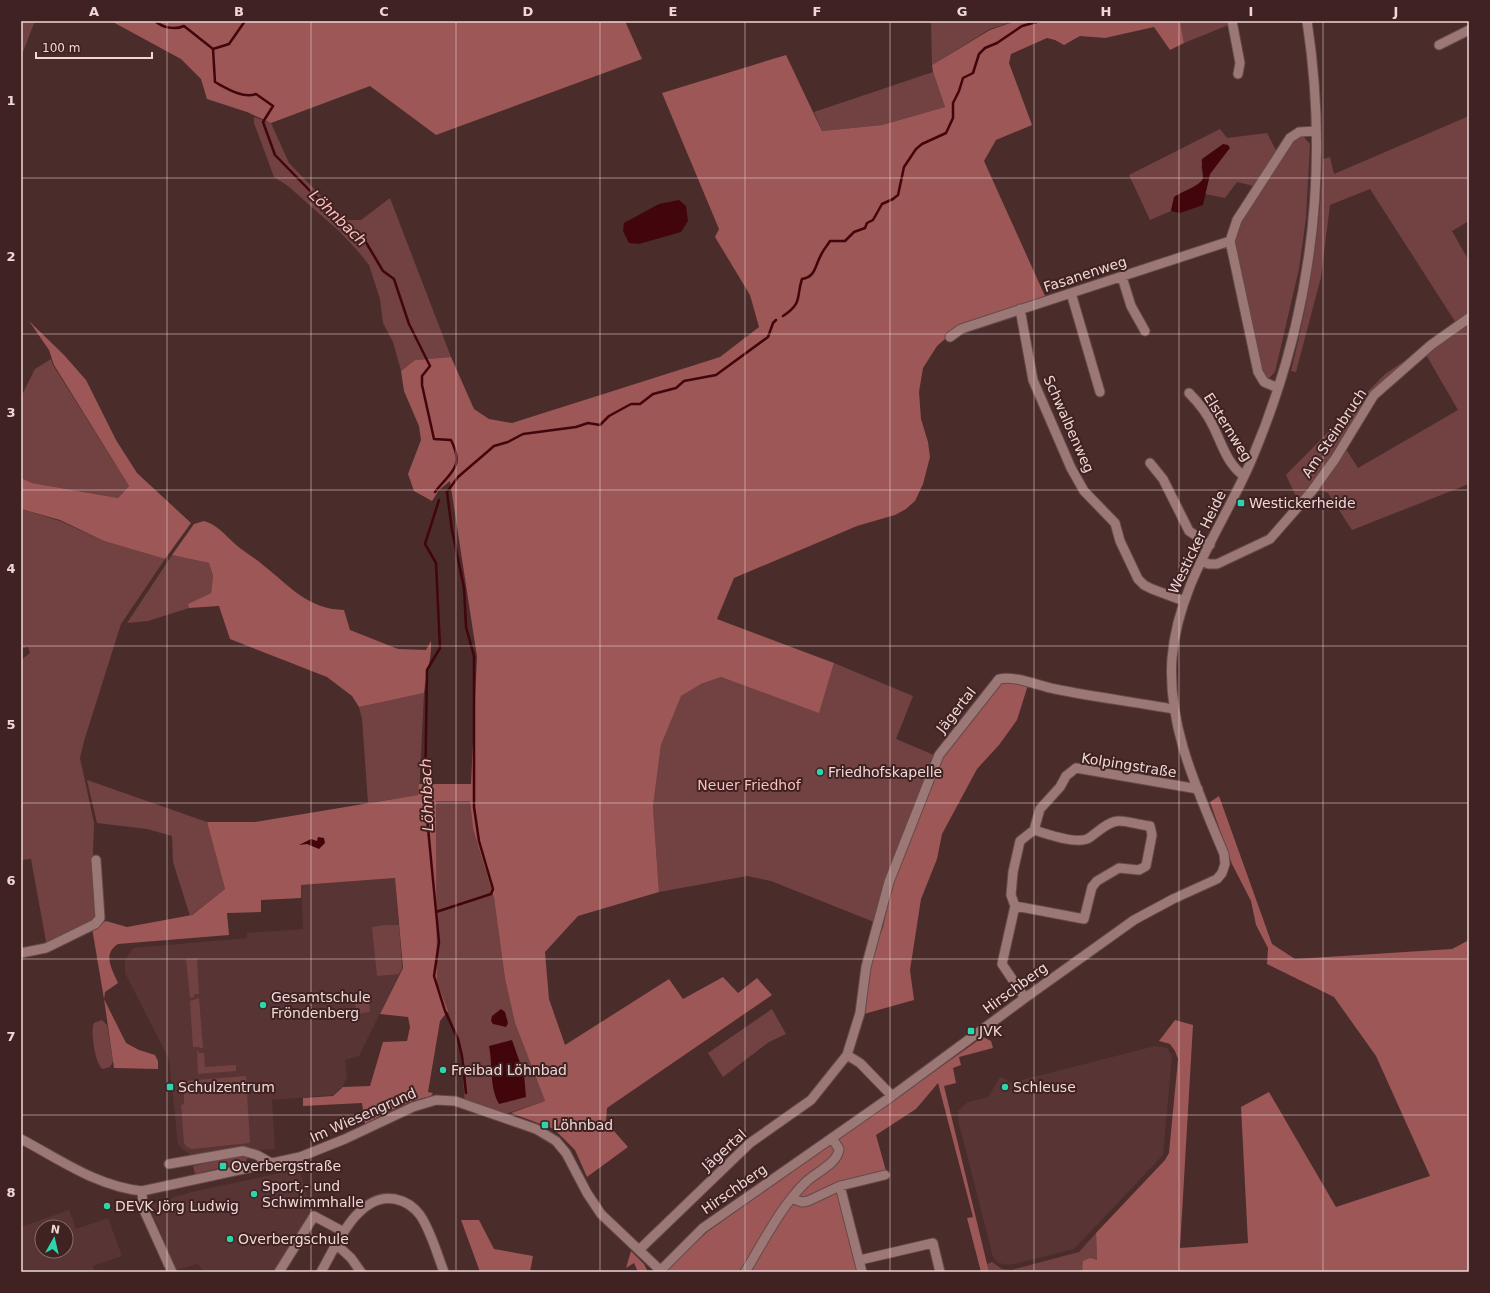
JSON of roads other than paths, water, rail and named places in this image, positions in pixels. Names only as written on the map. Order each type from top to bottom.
[{"type":"street","points":[[1232,21],[1240,63],[1238,74]]},
{"type":"street","name":"Westicker Heide","points":[[1222,873],[1225,864],[1224,854],[1182,747],[1173,709],[1172,657],[1176,631],[1184,601],[1201,561],[1244,476],[1278,388],[1296,325],[1308,263],[1315,212],[1315,99],[1307,21]]},
{"type":"street","points":[[1439,45],[1469,30]]},
{"type":"street","points":[[1278,388],[1264,382],[1258,372],[1230,241],[1237,220],[1290,138],[1299,132],[1316,131]]},
{"type":"street","name":"Fasanenweg","points":[[950,337],[961,329],[1230,241]]},
{"type":"street","points":[[1122,277],[1131,306],[1145,331]]},
{"type":"street","points":[[1071,293],[1100,392]]},
{"type":"street","name":"Schwalbenweg","points":[[1020,309],[1033,380],[1071,468],[1084,491],[1115,523],[1120,541],[1138,579],[1152,589],[1184,601]]},
{"type":"street","name":"Am Steinbruch","points":[[1201,561],[1209,564],[1217,564],[1270,539],[1312,490],[1335,459],[1374,395],[1431,345],[1469,318]]},
{"type":"street","name":"Elsternweg","points":[[1189,393],[1201,404],[1213,424],[1229,461],[1244,476]]},
{"type":"street","points":[[1150,463],[1163,479],[1189,531],[1210,545]]},
{"type":"street","name":"Jägertal","points":[[639,1250],[750,1143],[811,1100],[848,1055],[860,1013],[864,975],[889,882],[939,755],[999,679],[1007,677],[1096,697],[1173,709]]},
{"type":"street","name":"Kolpingstraße","points":[[1034,830],[1040,809],[1060,787],[1066,776],[1076,768],[1198,789]]},
{"type":"street","points":[[1015,906],[1084,919],[1092,887],[1097,881],[1119,868],[1139,870],[1146,866],[1152,835],[1150,826],[1118,821],[1102,828],[1087,839],[1079,840],[1045,834],[1034,830],[1020,841],[1013,872],[1011,895],[1015,906],[1002,964],[1025,998]]},
{"type":"street","points":[[21,953],[46,948],[96,924],[100,918],[96,860]]},
{"type":"street","name":"Hirschberg","points":[[660,1271],[703,1228],[892,1096],[1134,920],[1172,899],[1217,879],[1222,873]]},
{"type":"street","points":[[848,1055],[860,1063],[892,1096]]},
{"type":"street","name":"Im Wiesengrund","points":[[142,1191],[300,1157],[413,1107],[427,1102],[446,1100],[465,1103],[542,1132],[556,1141],[566,1153],[587,1193],[601,1214],[660,1271]]},
{"type":"street","points":[[745,1272],[793,1199],[807,1182],[836,1158],[839,1149],[832,1138]]},
{"type":"street","points":[[21,1139],[99,1182],[124,1189],[142,1191],[143,1208],[172,1272]]},
{"type":"street","points":[[169,1164],[243,1151],[258,1155],[271,1163]]},
{"type":"street","points":[[793,1199],[798,1201],[808,1201],[840,1186],[884,1175]]},
{"type":"street","points":[[840,1186],[862,1272]]},
{"type":"street","points":[[321,1272],[344,1232],[354,1218],[371,1203],[392,1199],[401,1200],[409,1204],[420,1214],[444,1272]]},
{"type":"street","points":[[280,1272],[314,1216],[344,1232]]},
{"type":"street","points":[[860,1260],[933,1243],[940,1272]]},
{"type":"street","points":[[337,1245],[351,1258],[361,1272]]},
{"type":"waterway","points":[[155,21],[169,28],[184,26],[213,49]]},
{"type":"waterway","name":"Löhnbach","points":[[245,21],[229,44],[213,49],[215,82],[240,94],[256,94],[273,106],[263,122],[275,155],[318,199],[361,238],[364,239],[383,271],[394,279],[409,324],[430,366],[422,376],[422,385],[434,439],[451,440],[457,457],[454,469],[435,492]]},
{"type":"waterway","points":[[783,316],[794,307],[798,299],[802,279],[807,278],[813,273],[822,253],[830,241],[845,241],[854,232],[865,228],[867,223],[873,220],[882,204],[898,195],[904,167],[916,149],[922,144],[946,133],[953,118],[953,103],[963,78],[973,73],[979,54],[985,48],[997,43],[1022,26],[1040,21]]},
{"type":"waterway","points":[[436,912],[491,894],[493,889],[479,841],[474,807],[474,656],[466,627],[464,588],[452,530],[447,492],[458,477],[494,446],[508,442],[523,434],[576,427],[588,423],[600,425],[609,416],[631,404],[640,404],[653,394],[676,388],[684,381],[716,375],[768,337],[773,323],[776,320]]},
{"type":"waterway","name":"Löhnbach","points":[[439,500],[425,544],[436,563],[440,648],[427,670],[425,797],[439,942],[434,976],[445,1011],[458,1039],[462,1056],[466,1093]]},
{"type":"place","name":"Westickerheide","points":[[1241,503]]},
{"type":"place","name":"Friedhofskapelle","points":[[820,772]]},
{"type":"place","name":"Gesamtschule Fröndenberg","points":[[263,1005]]},
{"type":"place","name":"JVK","points":[[971,1031]]},
{"type":"place","name":"Freibad Löhnbad","points":[[443,1070]]},
{"type":"place","name":"Schulzentrum","points":[[170,1087]]},
{"type":"place","name":"Schleuse","points":[[1005,1087]]},
{"type":"place","name":"Löhnbad","points":[[545,1125]]},
{"type":"place","name":"Overbergstraße","points":[[223,1166]]},
{"type":"place","name":"Sport,- und Schwimmhalle","points":[[254,1194]]},
{"type":"place","name":"DEVK Jörg Ludwig","points":[[107,1206]]},
{"type":"place","name":"Overbergschule","points":[[230,1239]]},
{"type":"park label","name":"Neuer Friedhof","points":[[749,785]]}]
